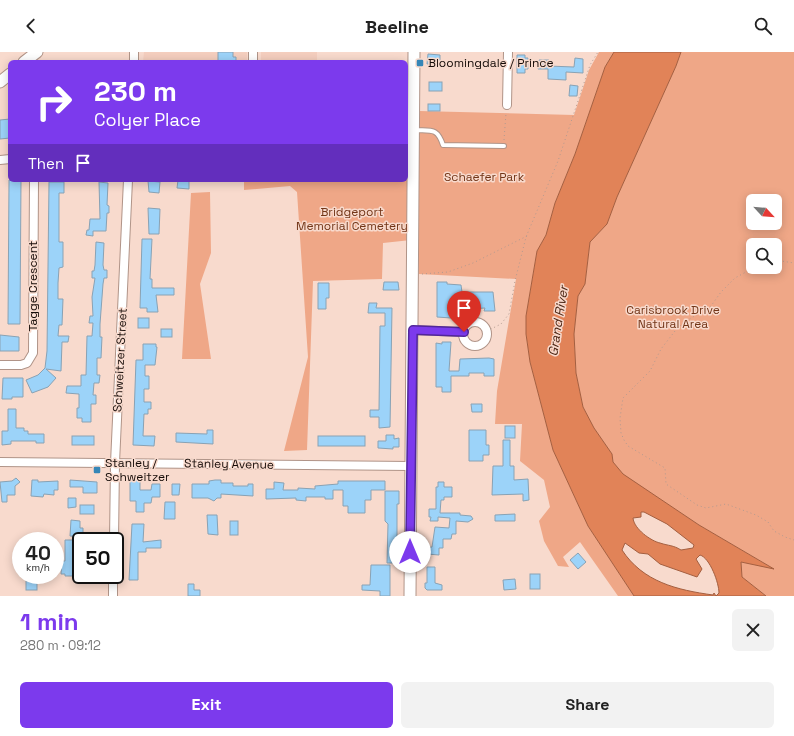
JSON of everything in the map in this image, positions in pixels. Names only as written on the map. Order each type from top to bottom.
[{"type":"main road","points":[[27,60],[37,52]]},
{"type":"main road","points":[[410,596],[414,52]]},
{"type":"main road","points":[[0,82],[8,76]]},
{"type":"street","points":[[507,105],[508,52]]},
{"type":"street","name":"Tagge Crescent","points":[[0,365],[21,365],[26,363],[33,352],[34,182]]},
{"type":"street","name":"Schweitzer Street","points":[[114,532],[115,463],[128,182]]},
{"type":"street","points":[[474,322],[483,325],[487,331],[487,338],[484,342],[475,346],[465,340],[464,332],[469,324],[474,322]]},
{"type":"street","points":[[413,330],[464,332]]},
{"type":"street","name":"Stanley Avenue","points":[[0,462],[410,466]]},
{"type":"street","points":[[113,584],[113,596]]},
{"type":"lane","points":[[413,130],[435,131],[440,135],[443,145],[504,146]]},
{"type":"path","points":[[487,331],[501,324],[508,314],[527,235],[558,161],[590,65],[598,52]]},
{"type":"path","points":[[504,146],[507,105]]},
{"type":"path","points":[[419,275],[448,272],[473,263],[527,235]]},
{"type":"path","points":[[782,261],[794,263]]},
{"type":"path","points":[[746,272],[735,278],[721,292],[711,306],[683,323],[675,331],[661,349],[650,371],[643,380],[628,391],[623,398],[620,418],[621,433],[628,446],[665,468],[666,484],[679,494],[697,505],[706,508],[726,504],[756,515],[768,522],[774,531],[794,540]]},
{"type":"shaded area","points":[[144,52],[247,52],[247,60],[143,60]]},
{"type":"shaded area","points":[[261,52],[317,52],[317,60],[261,60]]},
{"type":"green space","name":"Schaefer Park","points":[[599,52],[614,52],[605,67],[575,154],[555,203],[546,235],[537,251],[526,316],[526,334],[530,362],[553,450],[588,526],[634,596],[618,596],[580,542],[563,557],[569,567],[558,566],[544,541],[539,521],[550,507],[544,480],[520,461],[522,424],[495,424],[497,391],[516,279],[419,274],[419,111],[574,115],[589,70]]},
{"type":"green space","name":"Carisbrook Drive Natural Area","points":[[681,52],[794,52],[794,596],[766,596],[742,577],[741,562],[772,568],[699,525],[623,475],[613,462],[612,454],[594,428],[583,407],[576,373],[574,334],[578,296],[585,284],[590,242],[607,224],[617,197]]},
{"type":"green space","name":"Bridgeport Memorial Cemetery","points":[[408,174],[412,174],[411,240],[383,243],[382,279],[313,281],[307,450],[284,451],[308,357],[297,192],[290,186],[244,190],[244,182],[408,182]]},
{"type":"green space","points":[[210,192],[211,253],[200,284],[211,359],[182,359],[191,193]]},
{"type":"water","name":"Grand River","points":[[614,52],[681,52],[617,197],[607,224],[590,242],[585,284],[578,296],[574,334],[576,373],[583,407],[594,428],[612,454],[613,462],[623,474],[699,525],[774,569],[741,562],[742,577],[766,596],[716,596],[634,596],[588,526],[553,450],[530,362],[526,334],[526,316],[537,251],[546,235],[555,203],[575,154],[605,67]],"holes":[[[641,512],[644,512],[667,524],[694,545],[693,548],[681,550],[673,546],[656,542],[648,537],[636,526],[634,522],[633,518],[641,517]],[[625,543],[639,553],[648,554],[660,564],[697,577],[702,569],[696,559],[700,555],[704,557],[716,577],[719,593],[716,596],[714,593],[713,595],[674,587],[651,577],[630,561],[622,550]]]},
{"type":"building","points":[[218,52],[233,52],[233,57],[236,57],[236,60],[218,60]]},
{"type":"building","points":[[428,54],[440,55],[440,64],[427,64]]},
{"type":"building","points":[[517,55],[525,55],[525,58],[528,58],[528,69],[525,69],[525,73],[517,73]]},
{"type":"building","points":[[575,58],[583,59],[583,73],[566,72],[566,80],[548,79],[548,69],[538,69],[539,60],[549,60],[548,66],[574,67]]},
{"type":"building","points":[[429,82],[442,82],[442,91],[429,91]]},
{"type":"building","points":[[570,85],[578,86],[577,96],[569,96]]},
{"type":"building","points":[[428,104],[440,104],[440,111],[428,111]]},
{"type":"building","points":[[8,119],[8,138],[0,139],[0,120]]},
{"type":"building","points":[[9,182],[21,182],[20,324],[8,324]]},
{"type":"building","points":[[49,182],[64,182],[64,193],[59,193],[59,242],[63,242],[63,267],[59,268],[58,299],[63,299],[62,325],[59,325],[58,336],[69,336],[68,342],[62,342],[61,371],[46,369],[56,378],[48,387],[32,393],[26,380],[38,375],[45,368],[47,351]]},
{"type":"building","points":[[99,182],[108,183],[107,205],[109,206],[109,213],[107,213],[106,231],[93,231],[93,236],[86,235],[87,230],[89,230],[90,219],[100,219]]},
{"type":"building","points":[[148,182],[160,182],[159,193],[149,192]]},
{"type":"building","points":[[178,182],[189,182],[189,189],[177,188]]},
{"type":"building","points":[[148,208],[160,209],[159,234],[149,234]]},
{"type":"building","points":[[142,239],[152,239],[150,279],[152,279],[152,288],[174,288],[174,295],[156,295],[158,312],[147,312],[147,308],[140,308]]},
{"type":"building","points":[[96,242],[104,243],[103,265],[104,270],[107,270],[107,278],[104,278],[103,284],[100,324],[100,337],[102,337],[101,358],[97,358],[97,375],[100,375],[99,383],[94,383],[93,395],[96,395],[96,404],[91,404],[91,422],[82,422],[82,418],[77,418],[79,394],[66,393],[67,386],[81,386],[81,375],[86,375],[87,336],[92,336],[93,323],[89,323],[90,316],[93,316],[92,297],[95,278],[92,278],[92,271],[94,271],[95,265]]},
{"type":"building","points":[[384,282],[398,282],[399,290],[383,290]]},
{"type":"building","points":[[437,282],[447,282],[447,284],[461,285],[462,292],[493,292],[495,311],[484,311],[485,308],[451,310],[451,318],[437,317]]},
{"type":"building","points":[[318,283],[329,283],[329,298],[326,298],[326,309],[318,309]]},
{"type":"building","points":[[369,303],[377,303],[376,308],[392,308],[390,427],[379,428],[379,417],[370,417],[370,410],[379,410],[380,326],[385,326],[385,313],[368,313]]},
{"type":"building","points":[[138,318],[149,318],[149,328],[138,328]]},
{"type":"building","points":[[161,329],[172,329],[172,337],[161,337]]},
{"type":"building","points":[[0,335],[19,337],[19,351],[0,351]]},
{"type":"building","points":[[442,342],[451,342],[449,371],[459,371],[460,359],[489,358],[494,359],[494,376],[484,376],[484,373],[469,373],[469,376],[451,376],[451,392],[442,392],[442,387],[436,387],[436,343],[442,344]]},
{"type":"building","points":[[143,344],[156,344],[157,347],[155,365],[145,365],[145,376],[149,376],[149,389],[144,389],[144,402],[151,402],[151,409],[148,409],[148,414],[144,414],[143,436],[155,436],[154,446],[133,445],[136,360],[143,360]]},
{"type":"building","points":[[3,378],[23,378],[23,397],[2,399]]},
{"type":"building","points":[[471,404],[482,404],[482,412],[472,412]]},
{"type":"building","points":[[8,409],[16,409],[16,428],[24,428],[24,431],[28,431],[28,434],[44,434],[44,443],[36,443],[36,441],[11,441],[11,444],[2,445],[2,431],[8,431]]},
{"type":"building","points":[[505,426],[515,426],[515,438],[505,438]]},
{"type":"building","points":[[207,430],[213,430],[213,444],[176,442],[176,433],[207,434]]},
{"type":"building","points":[[469,430],[486,430],[486,445],[489,445],[489,455],[483,455],[483,461],[469,461]]},
{"type":"building","points":[[386,435],[394,435],[394,439],[399,438],[399,447],[393,447],[393,449],[378,448],[378,441],[386,441]]},
{"type":"building","points":[[72,436],[94,436],[94,445],[72,445]]},
{"type":"building","points":[[318,436],[365,436],[365,446],[318,446]]},
{"type":"building","points":[[503,440],[510,440],[510,466],[514,466],[514,480],[528,479],[529,500],[523,501],[523,494],[492,495],[493,466],[503,466]]},
{"type":"building","points":[[16,478],[20,482],[15,486],[15,495],[7,495],[7,502],[2,502],[0,482],[12,481]]},
{"type":"building","points":[[32,480],[38,480],[38,482],[58,481],[58,490],[54,490],[54,495],[44,494],[43,497],[31,496]]},
{"type":"building","points":[[70,480],[97,482],[97,493],[83,493],[83,487],[70,487]]},
{"type":"building","points":[[130,480],[140,480],[140,490],[151,490],[152,484],[160,484],[160,497],[152,497],[151,503],[144,503],[144,512],[136,512],[136,501],[130,501]]},
{"type":"building","points":[[221,480],[221,483],[233,483],[233,486],[248,486],[248,484],[253,484],[253,496],[221,494],[221,498],[217,498],[214,501],[208,498],[192,498],[192,484],[209,484],[209,481]]},
{"type":"building","points":[[338,481],[385,481],[385,490],[371,490],[371,500],[365,500],[365,513],[348,513],[348,506],[343,506],[343,490],[333,490],[333,499],[325,499],[325,497],[306,497],[306,501],[296,500],[296,498],[266,499],[266,489],[274,489],[274,482],[284,483],[283,490],[298,490],[298,488],[315,489],[315,486],[338,484]]},
{"type":"building","points":[[438,482],[444,482],[444,487],[452,487],[452,497],[444,497],[444,500],[441,500],[440,513],[460,513],[460,515],[471,516],[473,519],[468,522],[456,521],[456,534],[452,534],[451,539],[443,539],[443,548],[439,548],[439,555],[425,553],[425,548],[432,547],[435,527],[449,528],[450,518],[438,517],[438,521],[430,521],[431,517],[429,517],[429,509],[436,509],[436,487],[438,487]]},
{"type":"building","points":[[172,484],[180,484],[179,495],[172,495]]},
{"type":"building","points":[[385,491],[399,491],[399,504],[397,504],[397,563],[387,563],[388,524],[385,521]]},
{"type":"building","points":[[68,498],[76,498],[76,507],[68,508]]},
{"type":"building","points":[[165,502],[175,502],[175,519],[164,519]]},
{"type":"building","points":[[80,505],[94,505],[94,514],[80,514]]},
{"type":"building","points":[[515,514],[515,521],[495,521],[495,515]]},
{"type":"building","points":[[207,515],[217,515],[218,535],[208,534]]},
{"type":"building","points":[[71,520],[80,521],[80,528],[83,528],[83,532],[72,532],[72,536],[70,536]]},
{"type":"building","points":[[230,521],[238,521],[238,535],[230,535]]},
{"type":"building","points":[[132,524],[144,524],[143,542],[161,540],[161,548],[146,548],[146,552],[138,552],[138,580],[129,580]]},
{"type":"building","points":[[65,540],[72,540],[72,576],[65,576],[64,574]]},
{"type":"building","points":[[578,553],[586,562],[578,569],[570,560]]},
{"type":"building","points":[[371,565],[390,565],[390,596],[380,596],[380,591],[362,590],[362,585],[370,585]]},
{"type":"building","points":[[427,567],[435,567],[435,583],[442,585],[442,590],[427,590],[425,588],[425,583],[427,583]]},
{"type":"building","points":[[530,574],[540,574],[540,589],[530,589]]},
{"type":"building","points":[[515,579],[516,589],[504,590],[503,580]]},
{"type":"building","points":[[26,584],[37,584],[37,590],[26,590]]},
{"type":"building","points":[[188,584],[194,584],[194,590],[200,590],[200,596],[188,596]]},
{"type":"place","name":"Bloomingdale / Prince","points":[[420,63]]},
{"type":"place","name":"Stanley / Schweitzer","points":[[97,470]]},
{"type":"route","points":[[410,552],[413,330],[464,332]]}]
